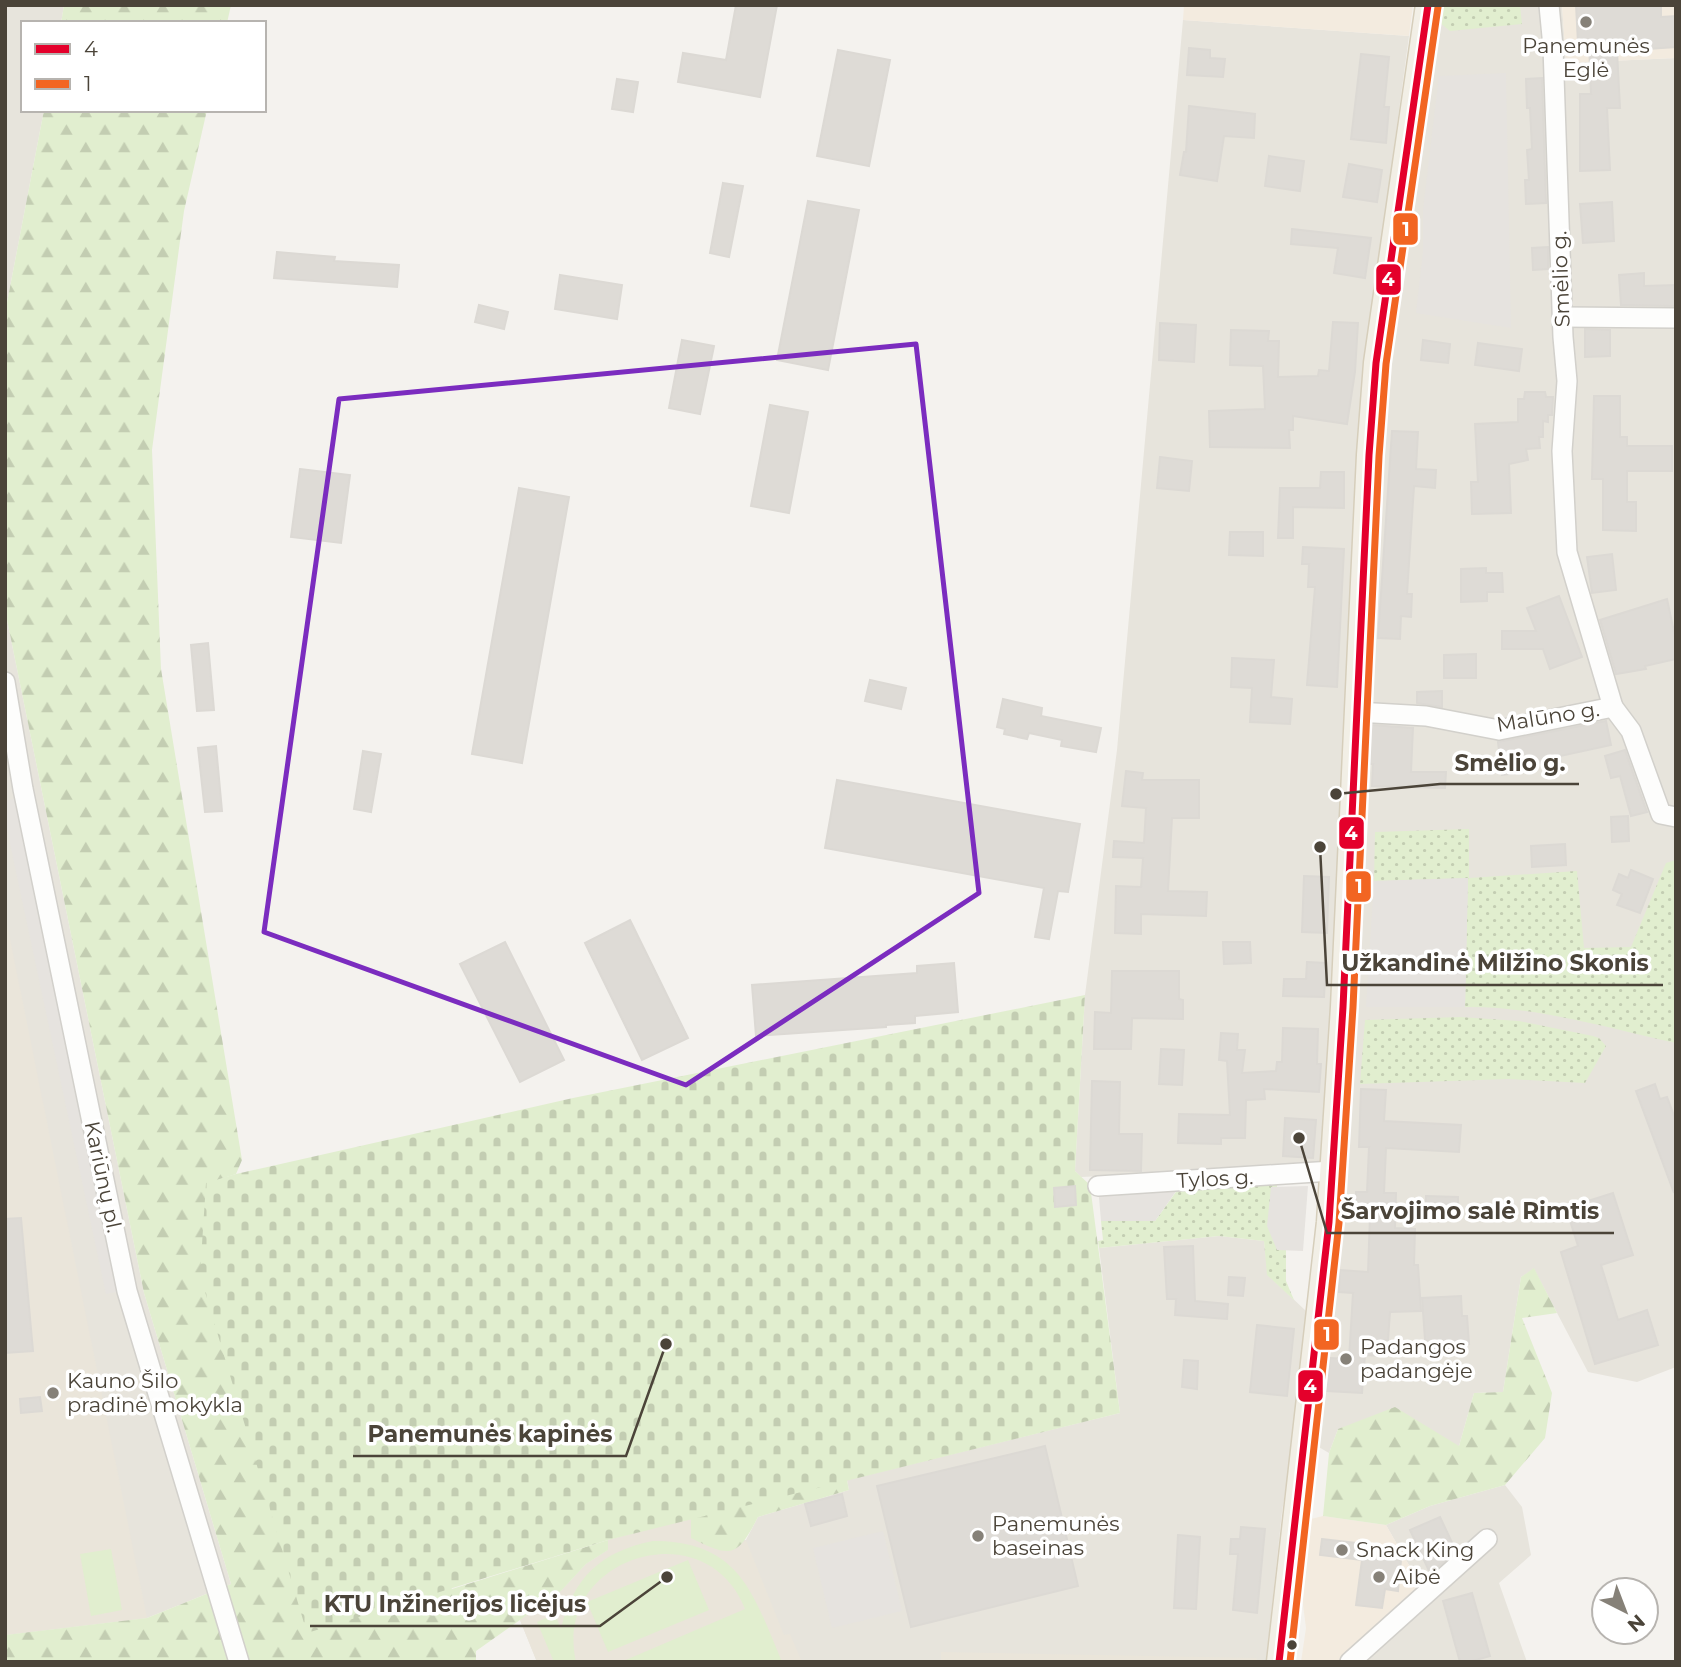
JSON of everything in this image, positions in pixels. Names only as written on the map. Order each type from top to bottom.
[{"type":"main road","points":[[1279,1662],[1325,1266],[1343,1007],[1376,363],[1428,5]]},
{"type":"street","name":"Smėlio g.","points":[[1549,5],[1567,381],[1562,452],[1567,552],[1613,706],[1631,731],[1661,814],[1676,817]]},
{"type":"street","points":[[1563,317],[1676,318]]},
{"type":"street","name":"Kariūnų pl.","points":[[5,682],[23,789],[127,1291],[239,1662]]},
{"type":"street","name":"Malūno g.","points":[[1357,712],[1426,716],[1499,730],[1613,706]]},
{"type":"street","name":"Tylos g.","points":[[1098,1186],[1332,1171]]},
{"type":"street","points":[[1350,1662],[1487,1539]]},
{"type":"highlighted area","points":[[916,344],[979,893],[686,1085],[264,932],[339,399]]},
{"type":"shaded area","points":[[5,5],[64,5],[61,21],[21,21],[21,112],[44,112],[5,313]]},
{"type":"shaded area","points":[[1184,5],[1413,5],[1409,36],[1183,20]]},
{"type":"shaded area","points":[[1441,5],[1562,5],[1566,63],[1676,58],[1676,1367],[1637,1382],[1588,1372],[1534,1269],[1521,1277],[1503,1392],[1474,1393],[1459,1446],[1338,1429],[1329,1453],[1317,1446],[1386,383]]},
{"type":"shaded area","points":[[1562,5],[1676,5],[1676,58],[1566,63]]},
{"type":"shaded area","points":[[1183,20],[1409,36],[1377,273],[1361,418],[1350,589],[1331,1022],[1321,1161],[1315,1166],[1081,1177],[1075,1171],[1085,995],[1117,750]]},
{"type":"shaded area","points":[[1506,73],[1511,328],[1416,313],[1423,251],[1423,210],[1439,76]]},
{"type":"shaded area","points":[[5,610],[144,1293],[231,1584],[147,1618],[5,1635]]},
{"type":"shaded area","points":[[17,798],[121,1291],[106,1294],[5,820],[5,801]]},
{"type":"shaded area","points":[[1468,878],[1465,1007],[1366,1007],[1374,881]]},
{"type":"shaded area","name":"Kauno Šilo pradinė mokykla","points":[[5,914],[147,1618],[5,1635]]},
{"type":"shaded area","points":[[1184,1180],[1155,1221],[1101,1221],[1098,1186]]},
{"type":"shaded area","points":[[1308,1186],[1303,1251],[1277,1250],[1267,1226],[1271,1187]]},
{"type":"shaded area","points":[[1219,1236],[1264,1241],[1268,1275],[1306,1311],[1297,1415],[1282,1512],[1266,1662],[537,1662],[520,1620],[561,1591],[586,1564],[608,1550],[608,1540],[691,1518],[691,1538],[746,1540],[758,1517],[849,1490],[847,1480],[1120,1413],[1099,1248]]},
{"type":"shaded area","points":[[1505,1485],[1522,1507],[1531,1555],[1499,1583],[1527,1662],[1363,1662],[1429,1600],[1386,1525],[1430,1506]]},
{"type":"shaded area","points":[[1323,1516],[1386,1525],[1429,1600],[1363,1662],[1301,1662],[1306,1628],[1302,1597],[1311,1519]]},
{"type":"shaded area","points":[[691,1518],[691,1538],[733,1550],[746,1540],[784,1635],[790,1634],[802,1662],[537,1662],[520,1620],[561,1591],[586,1564],[608,1550],[608,1540]]},
{"type":"shaded area","points":[[883,1531],[902,1611],[832,1628],[813,1548]]},
{"type":"shaded area","points":[[941,1652],[1257,1658],[1256,1662],[941,1662]]},
{"type":"green space","points":[[64,5],[231,5],[227,21],[61,21]]},
{"type":"green space","points":[[1441,5],[1520,5],[1522,24],[1450,31],[1440,23]]},
{"type":"green space","points":[[44,112],[207,112],[184,211],[152,450],[161,669],[242,1160],[236,1174],[206,1184],[452,1589],[608,1540],[608,1550],[586,1564],[561,1591],[476,1651],[476,1662],[5,1662],[5,1635],[147,1618],[231,1584],[144,1293],[5,610],[5,313]]},
{"type":"green space","points":[[1469,829],[1469,878],[1577,871],[1584,948],[1631,947],[1666,863],[1676,860],[1676,1043],[1545,1014],[1465,1007],[1468,878],[1374,881],[1375,832]]},
{"type":"green space","points":[[1085,995],[1075,1171],[1090,1185],[1120,1413],[608,1540],[307,1633],[200,1275],[206,1183],[573,1098]]},
{"type":"green space","points":[[1460,1017],[1519,1021],[1593,1036],[1606,1046],[1585,1083],[1509,1079],[1360,1084],[1365,1020]]},
{"type":"green space","points":[[1277,1180],[1277,1187],[1271,1187],[1277,1250],[1286,1250],[1286,1281],[1294,1300],[1267,1275],[1264,1241],[1219,1236],[1099,1248],[1098,1241],[1103,1240],[1101,1221],[1155,1221],[1178,1189]]},
{"type":"green space","points":[[1534,1268],[1557,1313],[1522,1318],[1552,1393],[1545,1438],[1505,1485],[1430,1506],[1386,1525],[1323,1516],[1329,1453],[1338,1429],[1395,1407],[1459,1446],[1474,1393],[1503,1392],[1521,1277]]},
{"type":"green space","points":[[847,1480],[849,1490],[758,1517],[744,1540],[732,1550],[715,1549],[691,1538],[691,1518]]},
{"type":"green space","points":[[653,1541],[682,1543],[706,1550],[724,1561],[751,1593],[782,1662],[621,1662],[745,1609],[726,1578],[699,1560],[668,1554],[637,1559],[609,1573],[587,1595],[575,1625],[576,1662],[554,1662],[537,1622],[555,1614],[561,1629],[573,1595],[592,1569],[619,1552]]},
{"type":"green space","points":[[111,1549],[122,1610],[91,1616],[80,1554]]},
{"type":"green space","points":[[688,1560],[709,1610],[608,1652],[587,1602]]},
{"type":"building","points":[[736,5],[777,5],[760,97],[678,82],[683,53],[726,60]]},
{"type":"building","points":[[1576,5],[1661,5],[1661,17],[1676,16],[1676,47],[1617,51],[1620,108],[1607,108],[1610,170],[1580,171],[1580,94],[1591,94],[1589,42],[1578,43]]},
{"type":"building","points":[[1189,48],[1210,50],[1210,58],[1225,59],[1223,77],[1187,75]]},
{"type":"building","points":[[838,50],[890,60],[869,166],[817,156]]},
{"type":"building","points":[[1361,54],[1389,57],[1384,107],[1389,107],[1386,143],[1351,139]]},
{"type":"building","points":[[1542,78],[1546,203],[1526,204],[1525,180],[1529,180],[1527,150],[1532,149],[1526,79]]},
{"type":"building","points":[[617,79],[638,82],[633,112],[612,109]]},
{"type":"building","points":[[1189,106],[1255,114],[1254,138],[1224,136],[1217,181],[1180,175],[1186,152]]},
{"type":"building","points":[[1269,156],[1304,161],[1300,191],[1265,186]]},
{"type":"building","points":[[1349,164],[1382,170],[1377,202],[1343,197]]},
{"type":"building","points":[[723,183],[743,186],[729,257],[710,253]]},
{"type":"building","points":[[808,201],[859,210],[828,370],[777,360]]},
{"type":"building","points":[[1612,202],[1614,241],[1583,243],[1580,204]]},
{"type":"building","points":[[1292,229],[1371,238],[1365,278],[1334,273],[1338,248],[1291,244]]},
{"type":"building","points":[[1548,247],[1548,269],[1533,270],[1532,248]]},
{"type":"building","points":[[277,252],[335,257],[334,261],[399,265],[397,287],[274,278]]},
{"type":"building","points":[[1644,273],[1644,286],[1676,285],[1676,306],[1621,305],[1619,275]]},
{"type":"building","points":[[560,275],[622,285],[617,319],[555,309]]},
{"type":"building","points":[[479,305],[508,312],[504,329],[475,322]]},
{"type":"building","points":[[1333,322],[1358,323],[1355,372],[1347,424],[1293,416],[1293,430],[1289,430],[1290,448],[1210,447],[1209,411],[1265,409],[1263,366],[1230,365],[1231,330],[1269,331],[1268,341],[1279,341],[1278,377],[1318,376],[1319,370],[1329,371]]},
{"type":"building","points":[[1160,323],[1196,325],[1194,362],[1159,360]]},
{"type":"building","points":[[1585,329],[1610,330],[1610,356],[1585,357]]},
{"type":"building","points":[[682,340],[714,346],[700,414],[669,408]]},
{"type":"building","points":[[1423,340],[1450,344],[1448,363],[1421,360]]},
{"type":"building","points":[[1478,343],[1522,349],[1519,371],[1475,365]]},
{"type":"building","points":[[1525,392],[1545,392],[1546,397],[1553,397],[1552,415],[1548,415],[1548,422],[1543,421],[1543,437],[1539,437],[1540,448],[1526,449],[1528,460],[1509,464],[1511,513],[1472,514],[1471,482],[1478,482],[1475,424],[1518,422],[1518,399],[1524,399]]},
{"type":"building","points":[[1594,396],[1620,396],[1620,437],[1627,437],[1627,446],[1672,446],[1672,471],[1627,471],[1627,502],[1636,502],[1636,531],[1603,530],[1603,479],[1592,479]]},
{"type":"building","points":[[770,405],[808,412],[789,513],[751,506]]},
{"type":"building","points":[[1392,431],[1418,432],[1416,469],[1436,470],[1435,488],[1414,486],[1407,594],[1412,594],[1411,617],[1401,616],[1400,639],[1378,638]]},
{"type":"building","points":[[1160,457],[1192,461],[1189,491],[1157,488]]},
{"type":"building","points":[[300,469],[350,475],[341,543],[291,537]]},
{"type":"building","points":[[1321,472],[1344,472],[1344,508],[1293,507],[1293,538],[1278,538],[1280,488],[1320,488]]},
{"type":"building","points":[[519,488],[569,497],[522,763],[472,754]]},
{"type":"building","points":[[1230,532],[1263,532],[1263,556],[1229,555]]},
{"type":"building","points":[[1303,547],[1344,549],[1337,687],[1307,685],[1315,587],[1308,587],[1309,564],[1302,564]]},
{"type":"building","points":[[1612,554],[1616,590],[1592,593],[1587,557]]},
{"type":"building","points":[[1486,568],[1486,573],[1502,573],[1503,592],[1487,592],[1487,601],[1461,602],[1461,569]]},
{"type":"building","points":[[1559,596],[1582,657],[1550,669],[1543,649],[1502,649],[1502,631],[1536,631],[1527,608]]},
{"type":"building","points":[[1667,599],[1676,641],[1676,659],[1645,666],[1646,669],[1616,674],[1600,620]]},
{"type":"building","points":[[208,643],[214,710],[197,711],[191,645]]},
{"type":"building","points":[[1476,654],[1476,678],[1444,678],[1444,655]]},
{"type":"building","points":[[1232,658],[1274,660],[1271,697],[1292,699],[1290,724],[1250,722],[1252,688],[1231,687]]},
{"type":"building","points":[[870,680],[906,688],[901,709],[865,701]]},
{"type":"building","points":[[1442,691],[1442,707],[1417,703],[1417,692]]},
{"type":"building","points":[[1003,699],[1042,708],[1041,716],[1101,728],[1096,752],[1061,746],[1062,740],[1029,733],[1027,739],[1004,734],[1005,729],[997,727]]},
{"type":"building","points":[[1606,721],[1611,745],[1560,756],[1561,761],[1533,764],[1533,771],[1502,775],[1498,742]]},
{"type":"building","points":[[1371,725],[1413,728],[1411,772],[1446,772],[1445,788],[1372,786],[1373,764],[1369,764]]},
{"type":"building","points":[[216,746],[222,811],[205,812],[198,748]]},
{"type":"building","points":[[1625,750],[1647,812],[1631,816],[1620,776],[1611,778],[1605,756]]},
{"type":"building","points":[[363,751],[381,754],[371,812],[354,809]]},
{"type":"building","points":[[1126,771],[1143,773],[1142,780],[1199,780],[1199,818],[1172,818],[1168,891],[1207,892],[1206,916],[1141,914],[1141,934],[1115,933],[1116,886],[1141,887],[1143,858],[1113,857],[1114,841],[1144,843],[1146,808],[1122,806]]},
{"type":"building","points":[[837,780],[1080,824],[1068,892],[1058,891],[1049,939],[1035,937],[1044,888],[825,848]]},
{"type":"building","points":[[1628,816],[1629,841],[1612,842],[1611,817]]},
{"type":"building","points":[[1565,844],[1566,865],[1532,867],[1531,846]]},
{"type":"building","points":[[1631,870],[1653,879],[1640,913],[1617,905],[1622,894],[1613,890],[1619,874],[1628,878]]},
{"type":"building","points":[[1304,876],[1329,877],[1327,933],[1302,932]]},
{"type":"building","points":[[630,920],[688,1038],[642,1060],[585,943]]},
{"type":"building","points":[[505,942],[564,1060],[520,1082],[460,964]]},
{"type":"building","points":[[1223,942],[1250,942],[1251,963],[1224,964]]},
{"type":"building","points":[[1307,962],[1326,963],[1324,997],[1283,996],[1284,979],[1306,979]]},
{"type":"building","points":[[954,963],[958,1012],[915,1016],[915,1023],[886,1027],[756,1036],[752,985],[917,973],[917,966]]},
{"type":"building","points":[[1112,971],[1179,971],[1179,999],[1183,1000],[1183,1019],[1132,1018],[1131,1049],[1094,1049],[1095,1012],[1111,1013]]},
{"type":"building","points":[[1283,1028],[1318,1029],[1317,1064],[1321,1064],[1319,1092],[1264,1089],[1265,1099],[1246,1100],[1245,1138],[1221,1138],[1221,1144],[1178,1143],[1179,1114],[1230,1115],[1227,1061],[1219,1060],[1221,1033],[1238,1034],[1237,1050],[1245,1050],[1242,1073],[1276,1071],[1277,1062],[1282,1062]]},
{"type":"building","points":[[1161,1049],[1184,1050],[1182,1085],[1159,1084]]},
{"type":"building","points":[[1092,1081],[1120,1082],[1119,1134],[1142,1134],[1141,1171],[1090,1170]]},
{"type":"building","points":[[1655,1084],[1660,1099],[1667,1097],[1676,1121],[1674,1193],[1636,1091]]},
{"type":"building","points":[[1361,1089],[1386,1090],[1384,1121],[1461,1125],[1459,1152],[1386,1148],[1384,1193],[1396,1193],[1395,1228],[1415,1229],[1414,1265],[1418,1265],[1421,1311],[1390,1312],[1388,1340],[1382,1340],[1381,1356],[1365,1355],[1362,1393],[1327,1391],[1330,1358],[1349,1359],[1353,1293],[1339,1292],[1340,1270],[1368,1272],[1370,1216],[1355,1216],[1356,1192],[1367,1192],[1369,1147],[1359,1147]]},
{"type":"building","points":[[1285,1118],[1316,1120],[1313,1158],[1283,1156]]},
{"type":"building","points":[[1075,1186],[1076,1205],[1055,1207],[1054,1188]]},
{"type":"building","points":[[1613,1193],[1633,1255],[1601,1265],[1618,1320],[1647,1310],[1658,1345],[1595,1364],[1561,1252],[1578,1246],[1566,1208]]},
{"type":"building","points":[[1426,1196],[1458,1197],[1458,1216],[1426,1215]]},
{"type":"building","points":[[21,1218],[33,1351],[5,1353],[5,1219]]},
{"type":"building","points":[[1193,1246],[1195,1301],[1228,1304],[1227,1319],[1175,1315],[1176,1299],[1167,1299],[1164,1247]]},
{"type":"building","points":[[1229,1277],[1245,1278],[1243,1296],[1228,1295]]},
{"type":"building","points":[[1461,1296],[1462,1316],[1467,1316],[1469,1344],[1463,1344],[1464,1350],[1426,1353],[1422,1298]]},
{"type":"building","points":[[1257,1325],[1294,1329],[1287,1396],[1250,1392]]},
{"type":"building","points":[[1184,1360],[1198,1361],[1197,1389],[1182,1387]]},
{"type":"building","points":[[40,1397],[42,1411],[21,1413],[20,1399]]},
{"type":"building","name":"Panemunės baseinas","points":[[1045,1446],[1078,1586],[911,1627],[877,1486]]},
{"type":"building","points":[[842,1494],[847,1516],[811,1526],[805,1504]]},
{"type":"building","points":[[1440,1517],[1456,1551],[1429,1571],[1410,1530]]},
{"type":"building","points":[[1241,1527],[1265,1529],[1257,1613],[1233,1610],[1238,1554],[1230,1554],[1231,1539],[1240,1539]]},
{"type":"building","points":[[1178,1535],[1200,1537],[1196,1609],[1174,1608]]},
{"type":"building","name":"Aibė","points":[[1322,1539],[1364,1544],[1363,1555],[1401,1560],[1398,1591],[1385,1589],[1382,1608],[1356,1605],[1362,1560],[1320,1555]]},
{"type":"building","points":[[1472,1593],[1490,1656],[1460,1662],[1443,1601]]},
{"type":"transit line","name":"4","points":[[1279,1662],[1329,1222],[1343,1007],[1369,455],[1376,363],[1428,5]]},
{"type":"transit line","name":"1","points":[[1290,1662],[1339,1223],[1353,1007],[1379,456],[1386,364],[1438,7]]},
{"type":"place","name":"Panemunės Eglė","points":[[1586,22]]},
{"type":"place","name":"Smėlio g.","points":[[1336,794]]},
{"type":"place","name":"Užkandinė Milžino Skonis","points":[[1320,847]]},
{"type":"place","name":"Šarvojimo salė Rimtis","points":[[1299,1138]]},
{"type":"place","name":"Panemunės kapinės","points":[[666,1344]]},
{"type":"place","name":"Padangos padangėje","points":[[1346,1359]]},
{"type":"place","name":"Kauno Šilo pradinė mokykla","points":[[53,1393]]},
{"type":"place","name":"Panemunės baseinas","points":[[978,1536]]},
{"type":"place","name":"Snack King","points":[[1342,1550]]},
{"type":"place","name":"KTU Inžinerijos licėjus","points":[[667,1577]]},
{"type":"place","name":"Aibė","points":[[1379,1577]]}]
